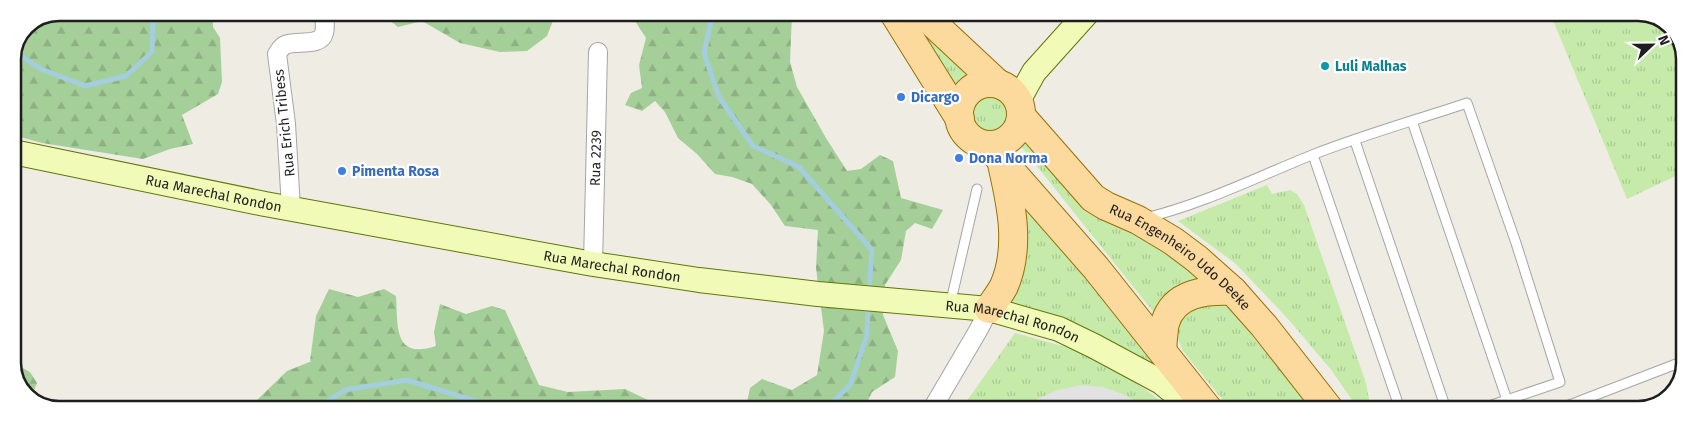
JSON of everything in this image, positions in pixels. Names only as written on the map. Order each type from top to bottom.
[{"type":"main road","points":[[899,21],[969,136],[995,153],[1096,268],[1202,401]]},
{"type":"main road","name":"Rua Engenheiro Udo Deeke","points":[[930,21],[1010,97],[1093,198],[1138,220],[1185,250],[1233,292],[1269,333],[1323,401]]},
{"type":"main road","points":[[1010,97],[1080,21]]},
{"type":"main road","points":[[960,119],[959,109],[964,94],[977,84],[1010,97]]},
{"type":"main road","points":[[995,153],[1018,129],[1010,97]]},
{"type":"main road","points":[[990,309],[1004,286],[1012,258],[1013,228],[1010,196],[995,153]]},
{"type":"main road","name":"Rua Marechal Rondon","points":[[21,154],[194,190],[593,264],[699,280],[818,294],[990,309],[1058,329],[1094,346],[1160,382],[1184,401]]},
{"type":"main road","points":[[1162,350],[1165,322],[1177,303],[1193,294],[1212,291],[1233,292]]},
{"type":"street","name":"Rua Erich Tribess","points":[[291,208],[286,124],[277,54],[283,46],[293,43],[315,42],[321,39],[324,33],[324,21]]},
{"type":"street","name":"Rua 2239","points":[[593,264],[598,52]]},
{"type":"street","points":[[937,401],[990,309]]},
{"type":"lane","points":[[1138,220],[1168,212],[1229,190],[1313,155],[1467,103],[1516,243],[1560,382],[1504,401]]},
{"type":"lane","points":[[1412,121],[1507,400]]},
{"type":"lane","points":[[1355,141],[1443,401]]},
{"type":"lane","points":[[1313,155],[1397,401]]},
{"type":"lane","points":[[950,305],[977,190]]},
{"type":"lane","points":[[1582,401],[1676,364]]},
{"type":"green space","points":[[59,21],[213,21],[213,27],[220,38],[222,82],[218,94],[182,115],[193,144],[170,149],[143,159],[42,143],[21,137],[21,59],[24,45],[32,32],[45,24]]},
{"type":"green space","points":[[390,21],[422,21],[398,27]]},
{"type":"green space","points":[[422,21],[553,21],[547,36],[527,51],[500,52],[460,43]]},
{"type":"green space","points":[[635,21],[792,21],[790,62],[797,87],[847,171],[861,169],[880,155],[893,161],[901,198],[943,210],[932,229],[915,223],[906,231],[901,260],[885,285],[883,315],[898,351],[895,377],[872,392],[868,401],[747,401],[750,388],[762,379],[792,390],[817,375],[824,331],[816,268],[818,230],[785,226],[771,205],[752,184],[732,177],[715,174],[697,154],[678,138],[665,112],[655,101],[642,111],[625,105],[631,93],[642,88],[639,65],[646,38]]},
{"type":"green space","points":[[910,21],[914,21],[978,74],[960,84],[953,91]]},
{"type":"green space","points":[[1553,21],[1638,21],[1650,23],[1663,31],[1673,45],[1676,57],[1676,176],[1627,199]]},
{"type":"green space","points":[[991,94],[1004,100],[1010,113],[1004,126],[991,132],[978,126],[972,113],[978,100]]},
{"type":"green space","points":[[1026,137],[1129,225],[1208,281],[1156,315],[1020,145]]},
{"type":"green space","points":[[1267,185],[1272,194],[1290,190],[1297,194],[1304,205],[1366,383],[1369,401],[1353,401],[1332,371],[1289,320],[1236,264],[1178,221]]},
{"type":"green space","points":[[1026,211],[1090,278],[1170,381],[1124,350],[1087,329],[1051,315],[1011,306],[1023,276],[1027,236]]},
{"type":"green space","points":[[329,289],[358,297],[384,289],[396,296],[398,329],[401,338],[405,344],[412,348],[422,349],[436,346],[434,332],[440,304],[466,314],[492,306],[505,310],[539,385],[568,392],[625,389],[650,401],[256,401],[287,371],[312,361],[310,361],[316,316]]},
{"type":"green space","points":[[1220,303],[1226,306],[1307,401],[1224,401],[1183,351],[1180,344],[1177,332],[1179,322],[1190,307]]},
{"type":"green space","points":[[1015,333],[1077,350],[1123,373],[1161,401],[1135,401],[1102,387],[1038,399],[1036,401],[967,401]]},
{"type":"green space","points":[[22,368],[30,372],[37,383],[34,391],[26,382]]},
{"type":"shaded area","points":[[1082,385],[1102,387],[1135,401],[1036,401],[1057,390]]},
{"type":"waterway","points":[[21,56],[41,69],[85,86],[126,76],[152,52],[153,21]]},
{"type":"waterway","points":[[711,21],[704,53],[719,97],[753,146],[799,167],[872,250],[869,291]]},
{"type":"waterway","points":[[834,401],[850,385],[867,335],[868,305]]},
{"type":"waterway","points":[[328,401],[345,390],[407,380],[475,401]]},
{"type":"place","name":"Luli Malhas","points":[[1325,66]]},
{"type":"place","name":"Dicargo","points":[[901,97]]},
{"type":"place","name":"Dona Norma","points":[[959,158]]},
{"type":"place","name":"Pimenta Rosa","points":[[342,171]]}]
